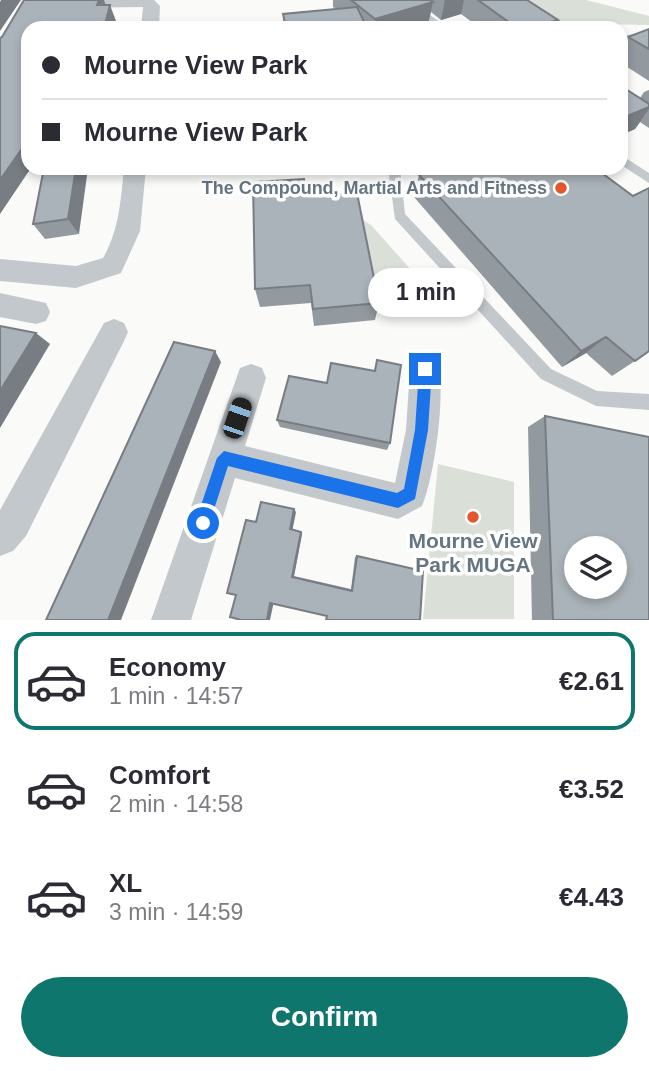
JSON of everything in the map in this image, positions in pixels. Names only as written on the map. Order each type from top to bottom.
[{"type":"street","points":[[52,6],[142,1],[152,6],[151,21]]},
{"type":"street","points":[[0,270],[76,277],[113,266],[129,232],[134,175]]},
{"type":"street","points":[[0,305],[36,312]]},
{"type":"street","points":[[0,538],[13,523],[114,332]]},
{"type":"street","points":[[224,458],[398,500],[410,494],[422,430],[425,369]]},
{"type":"street","points":[[171,620],[251,378]]},
{"type":"lane","points":[[406,0],[434,21]]},
{"type":"lane","points":[[635,37],[649,45]]},
{"type":"lane","points":[[628,38],[649,37]]},
{"type":"lane","points":[[628,164],[649,179]]},
{"type":"lane","points":[[395,175],[399,216],[546,374],[596,397],[649,402]]},
{"type":"shaded area","points":[[526,0],[586,0],[649,16],[649,25],[628,25],[628,21],[558,21]]},
{"type":"shaded area","points":[[363,220],[371,225],[429,290],[377,294]]},
{"type":"shaded area","name":"Mourne View Park MUGA","points":[[438,464],[514,482],[514,619],[423,619]]},
{"type":"building","points":[[24,0],[99,0],[97,5],[110,5],[106,21],[21,21],[21,150],[0,180],[0,38]]},
{"type":"building","points":[[351,0],[430,0],[433,2],[375,19]]},
{"type":"building","points":[[478,0],[527,0],[558,20],[554,21],[507,21]]},
{"type":"building","points":[[357,7],[364,21],[284,21],[283,14]]},
{"type":"building","points":[[649,29],[649,49],[628,37]]},
{"type":"building","points":[[628,90],[649,104],[649,107],[628,116]]},
{"type":"building","points":[[43,175],[75,175],[68,219],[33,224]]},
{"type":"building","points":[[419,175],[604,175],[633,196],[649,188],[649,351],[635,361],[606,337],[581,351]]},
{"type":"building","points":[[304,179],[306,197],[357,193],[379,303],[313,309],[310,285],[255,289],[253,182]]},
{"type":"building","points":[[0,326],[36,333],[0,391]]},
{"type":"building","points":[[174,342],[215,351],[108,620],[46,620]]},
{"type":"building","points":[[377,360],[401,365],[390,443],[277,420],[289,376],[327,383],[331,363],[375,371]]},
{"type":"building","points":[[545,416],[649,437],[649,620],[553,620]]},
{"type":"building","points":[[261,502],[294,509],[290,529],[301,532],[292,577],[352,591],[357,556],[423,571],[420,620],[326,620],[327,616],[270,603],[267,620],[241,620],[230,617],[236,595],[227,593],[246,520],[256,522]]},
{"type":"place","name":"The Compound, Martial Arts and Fitness","points":[[561,188]]},
{"type":"place","name":"Mourne View Park MUGA","points":[[473,517]]},
{"type":"route","points":[[203,523],[224,458],[398,500],[410,494],[422,430],[425,369]]}]
